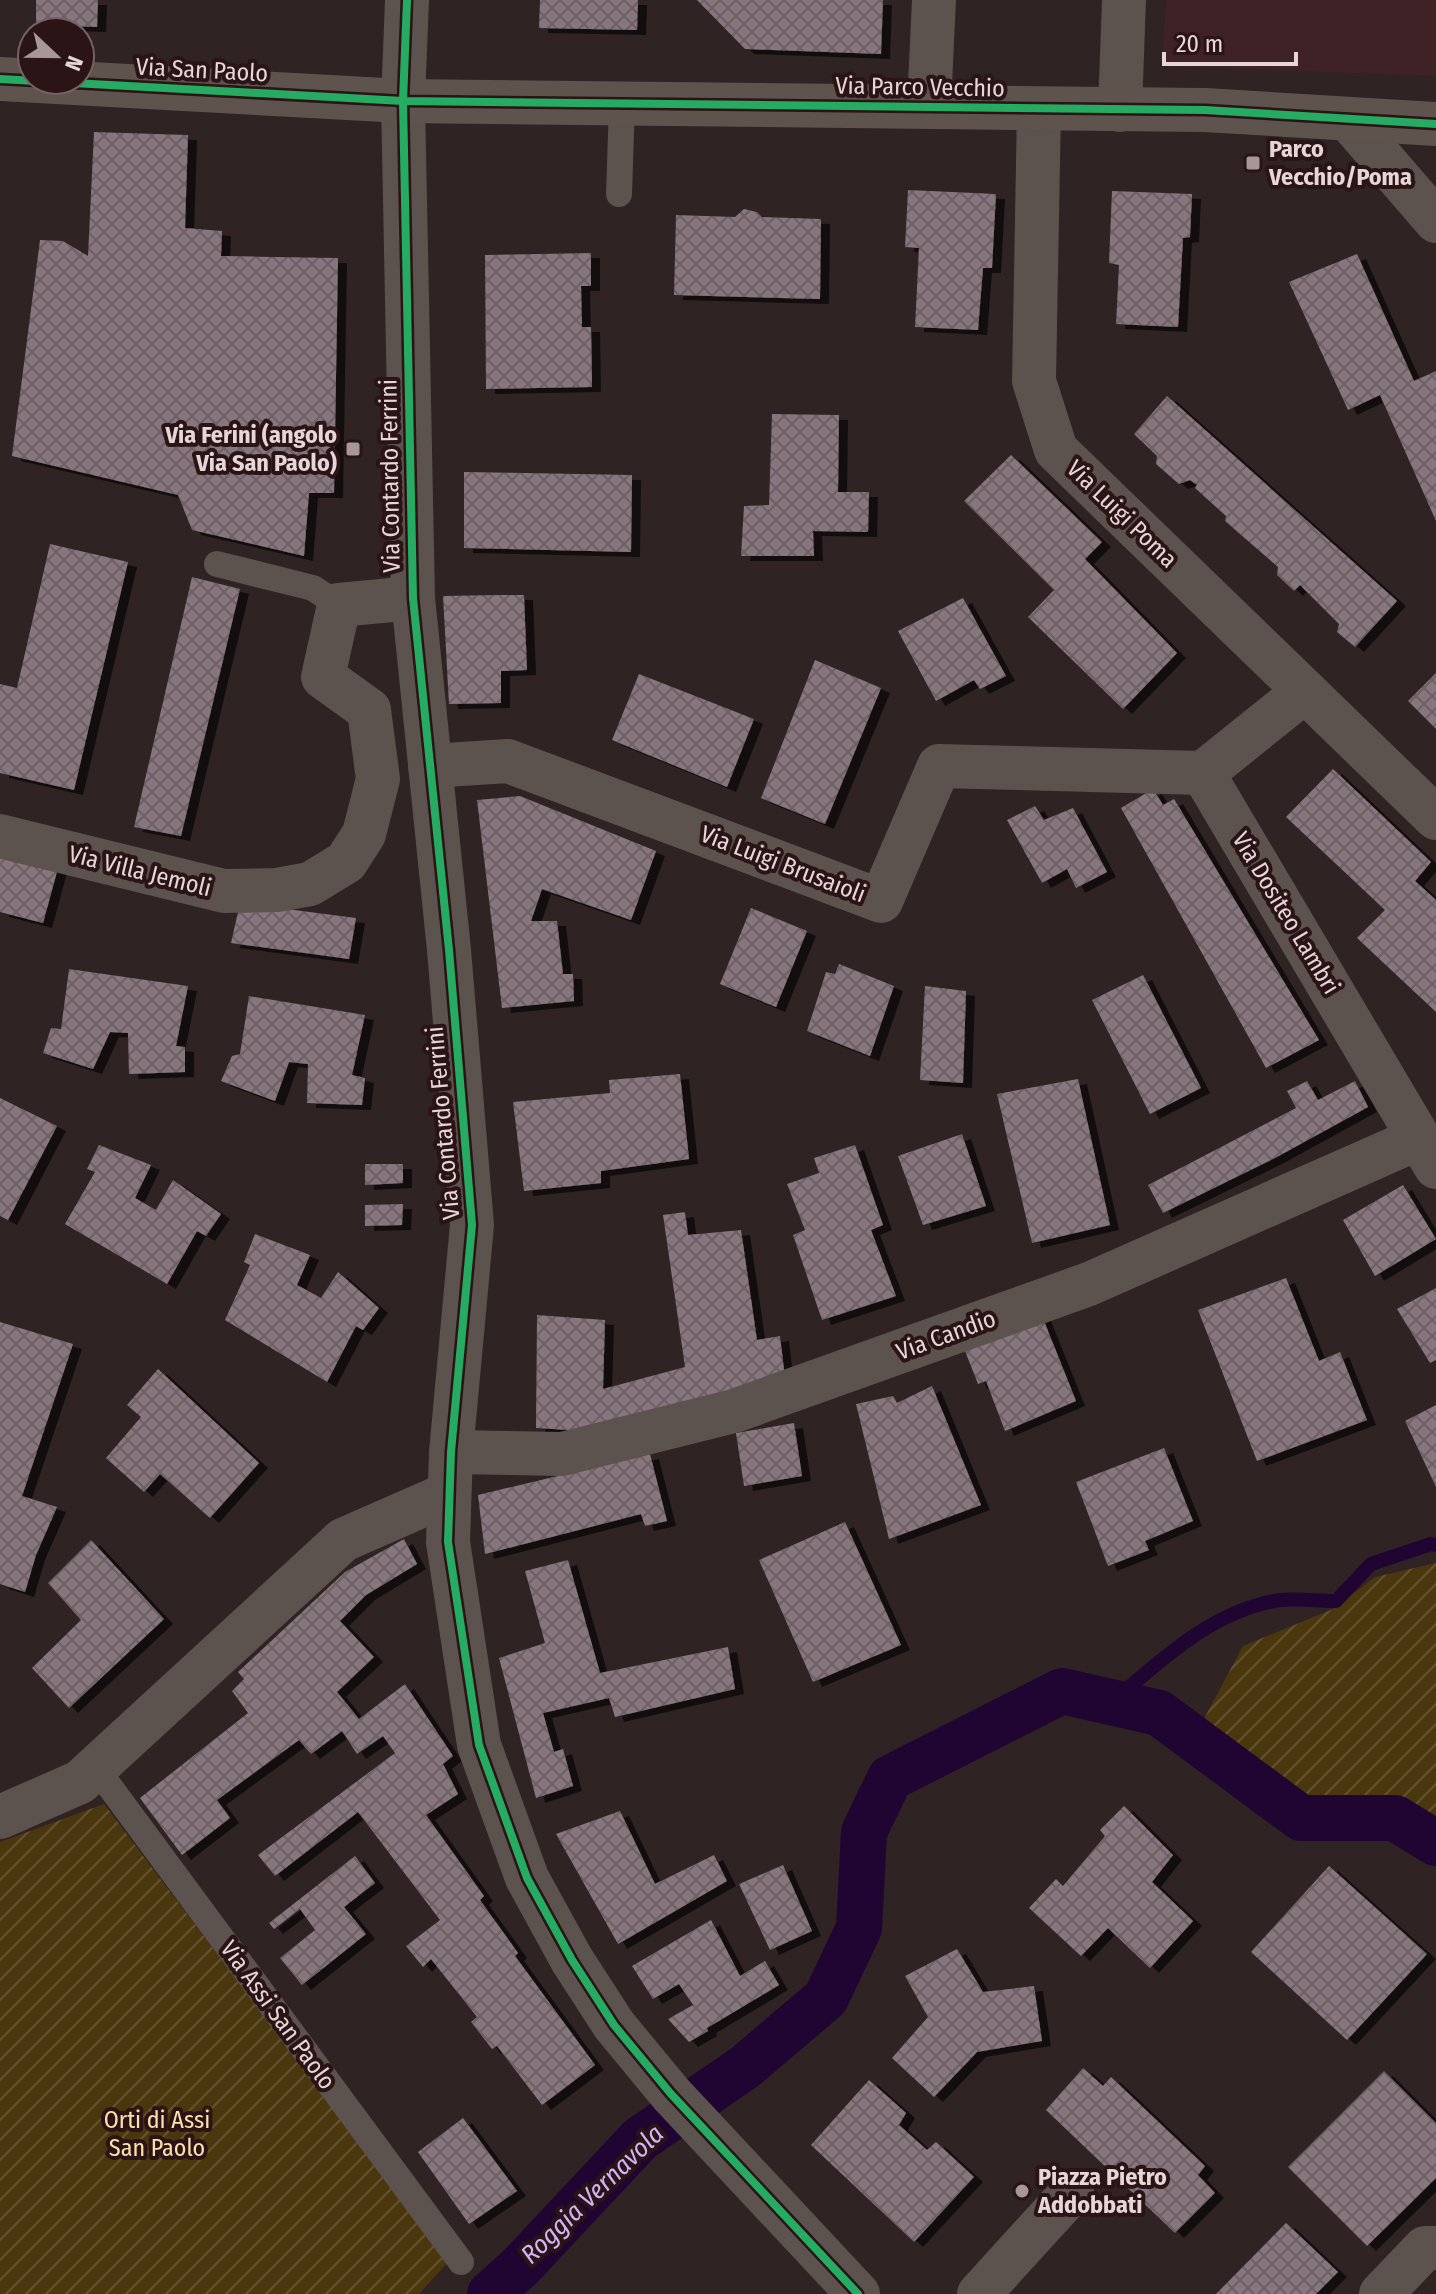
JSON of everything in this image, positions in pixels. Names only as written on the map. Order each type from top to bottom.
[{"type":"street","name":"Via Contardo Ferrini","points":[[407,0],[403,101],[413,598],[449,950],[472,1225],[450,1473],[448,1542],[479,1745],[527,1878],[572,1960],[614,2025],[671,2094],[858,2294]]},
{"type":"street","points":[[929,106],[934,0]]},
{"type":"street","points":[[1120,110],[1124,0]]},
{"type":"street","name":"Via San Paolo","points":[[0,79],[403,101]]},
{"type":"street","name":"Via Parco Vecchio","points":[[403,101],[1205,110],[1436,124]]},
{"type":"street","name":"Via Luigi Poma","points":[[1039,109],[1034,381],[1056,450],[1436,818]]},
{"type":"street","points":[[1348,119],[1436,221]]},
{"type":"street","name":"Via Contardo Ferrini","points":[[339,605],[413,598]]},
{"type":"street","name":"Via Villa Jemoli","points":[[0,836],[224,891],[277,890],[310,884],[346,862],[364,834],[378,779],[369,710],[323,677],[339,605]]},
{"type":"street","points":[[1203,773],[1305,691]]},
{"type":"street","name":"Via Luigi Brusaioli","points":[[430,766],[508,761],[881,901],[939,766],[1203,773]]},
{"type":"street","name":"Via Dositeo Lambri","points":[[1203,773],[1428,1152]]},
{"type":"street","name":"Via Candio","points":[[450,1473],[562,1454],[734,1411],[1089,1284],[1428,1152]]},
{"type":"street","points":[[0,1817],[80,1782],[343,1540],[450,1473]]},
{"type":"street","points":[[979,2294],[1072,2192]]},
{"type":"street","points":[[1381,2294],[1425,2248],[1436,2248]]},
{"type":"lane","points":[[619,194],[622,104]]},
{"type":"lane","points":[[217,564],[313,588],[339,605]]},
{"type":"lane","name":"Via Assi San Paolo","points":[[96,1768],[461,2262]]},
{"type":"shaded area","points":[[1166,0],[1436,0],[1436,76],[1162,66]]},
{"type":"green space","points":[[1436,1563],[1436,1826],[1391,1804],[1301,1802],[1198,1737],[1206,1715],[1243,1646],[1333,1609],[1375,1577]]},
{"type":"green space","name":"Orti di Assi San Paolo","points":[[104,1804],[449,2261],[419,2294],[0,2294],[0,1842]]},
{"type":"building","points":[[36,0],[98,0],[97,27],[96,16],[36,16]]},
{"type":"building","points":[[540,0],[638,0],[637,30],[539,28]]},
{"type":"building","points":[[697,0],[883,0],[881,54],[745,49]]},
{"type":"building","points":[[94,132],[188,135],[185,228],[222,231],[221,256],[338,258],[334,493],[309,493],[304,556],[192,530],[178,495],[12,456],[40,240],[63,241],[88,256]]},
{"type":"building","points":[[908,190],[996,194],[992,268],[983,268],[978,330],[915,327],[919,248],[905,247]]},
{"type":"building","points":[[1112,191],[1192,194],[1190,237],[1183,238],[1178,327],[1116,324],[1119,265],[1109,263]]},
{"type":"building","points":[[744,209],[757,212],[762,217],[821,219],[820,299],[674,295],[676,215],[735,217]]},
{"type":"building","points":[[591,253],[591,286],[581,286],[582,327],[591,327],[592,387],[486,389],[485,255]]},
{"type":"building","points":[[1357,254],[1414,381],[1436,371],[1436,521],[1380,395],[1348,410],[1289,282]]},
{"type":"building","points":[[1167,396],[1397,601],[1355,647],[1337,632],[1339,624],[1300,585],[1294,591],[1277,575],[1278,567],[1225,521],[1226,516],[1195,488],[1197,485],[1190,480],[1179,484],[1156,464],[1157,456],[1134,434]]},
{"type":"building","points":[[772,414],[839,415],[838,492],[869,492],[868,532],[813,531],[814,556],[741,556],[744,506],[769,505]]},
{"type":"building","points":[[1011,455],[1102,542],[1085,559],[1177,653],[1123,709],[1028,617],[1054,590],[964,501]]},
{"type":"building","points":[[464,472],[632,475],[631,552],[464,548]]},
{"type":"building","points":[[50,544],[128,562],[74,790],[0,773],[0,684],[17,688]]},
{"type":"building","points":[[192,577],[240,589],[181,836],[134,827]]},
{"type":"building","points":[[524,595],[527,670],[501,671],[501,703],[449,704],[443,596]]},
{"type":"building","points":[[963,598],[1006,676],[980,689],[974,680],[936,701],[898,631]]},
{"type":"building","points":[[815,660],[881,688],[825,824],[761,798]]},
{"type":"building","points":[[1436,673],[1436,729],[1408,701]]},
{"type":"building","points":[[639,674],[754,719],[727,787],[612,740]]},
{"type":"building","points":[[1333,769],[1431,862],[1415,881],[1436,900],[1436,1012],[1357,938],[1385,910],[1286,817]]},
{"type":"building","points":[[1153,789],[1163,805],[1174,799],[1319,1040],[1266,1068],[1121,808]]},
{"type":"building","points":[[520,796],[656,851],[631,920],[542,889],[531,921],[557,921],[563,974],[573,974],[574,1001],[502,1008],[477,800]]},
{"type":"building","points":[[1035,806],[1044,820],[1073,808],[1107,872],[1076,888],[1067,869],[1042,883],[1007,820]]},
{"type":"building","points":[[0,854],[58,868],[43,923],[0,912]]},
{"type":"building","points":[[240,903],[356,918],[349,959],[231,943]]},
{"type":"building","points":[[751,908],[807,931],[776,1007],[720,984]]},
{"type":"building","points":[[839,964],[894,986],[870,1056],[807,1031],[826,972],[835,974]]},
{"type":"building","points":[[69,969],[188,986],[176,1046],[185,1047],[185,1072],[129,1074],[128,1033],[110,1032],[93,1069],[43,1053],[51,1028],[61,1029]]},
{"type":"building","points":[[1143,975],[1201,1088],[1150,1114],[1092,1000]]},
{"type":"building","points":[[925,986],[966,991],[963,1083],[920,1080]]},
{"type":"building","points":[[249,996],[365,1015],[352,1075],[365,1078],[362,1105],[307,1103],[308,1064],[289,1062],[275,1101],[221,1081],[232,1056],[240,1054]]},
{"type":"building","points":[[680,1074],[689,1159],[601,1171],[601,1183],[524,1191],[513,1102],[610,1093],[609,1080]]},
{"type":"building","points":[[1078,1079],[1110,1225],[1032,1243],[997,1094]]},
{"type":"building","points":[[1307,1081],[1318,1100],[1355,1081],[1368,1107],[1275,1158],[1163,1213],[1148,1185],[1296,1108],[1287,1091]]},
{"type":"building","points":[[0,1098],[57,1126],[8,1220],[0,1216]]},
{"type":"building","points":[[962,1134],[986,1206],[923,1225],[898,1156]]},
{"type":"building","points":[[99,1145],[151,1165],[135,1198],[156,1210],[173,1180],[221,1214],[206,1236],[197,1231],[167,1284],[65,1224],[95,1172],[87,1169]]},
{"type":"building","points":[[855,1145],[883,1225],[871,1230],[896,1296],[822,1320],[793,1235],[805,1230],[787,1184],[819,1173],[814,1158]]},
{"type":"building","points":[[365,1164],[403,1164],[403,1183],[365,1185]]},
{"type":"building","points":[[1403,1185],[1436,1239],[1375,1276],[1343,1220]]},
{"type":"building","points":[[403,1204],[402,1225],[365,1226],[365,1205]]},
{"type":"building","points":[[685,1212],[688,1235],[741,1230],[757,1340],[780,1336],[784,1370],[690,1408],[603,1432],[536,1428],[537,1315],[605,1320],[603,1389],[685,1367],[663,1215]]},
{"type":"building","points":[[255,1234],[310,1255],[297,1285],[321,1298],[338,1272],[379,1308],[363,1330],[356,1326],[327,1382],[225,1320],[250,1265],[244,1262]]},
{"type":"building","points":[[1286,1278],[1319,1361],[1340,1352],[1367,1420],[1257,1461],[1198,1310]]},
{"type":"building","points":[[1436,1288],[1436,1360],[1430,1363],[1397,1309]]},
{"type":"building","points":[[1042,1316],[1076,1401],[1005,1431],[986,1381],[978,1384],[963,1346]]},
{"type":"building","points":[[0,1322],[73,1344],[22,1496],[57,1507],[36,1555],[25,1592],[0,1584]]},
{"type":"building","points":[[158,1369],[259,1463],[210,1518],[160,1474],[144,1492],[106,1458],[141,1417],[127,1405]]},
{"type":"building","points":[[932,1386],[981,1505],[889,1539],[856,1404],[893,1396],[897,1403]]},
{"type":"building","points":[[1436,1405],[1436,1487],[1405,1421]]},
{"type":"building","points":[[794,1423],[802,1476],[744,1486],[736,1433]]},
{"type":"building","points":[[1164,1448],[1193,1521],[1145,1541],[1149,1550],[1108,1566],[1076,1482]]},
{"type":"building","points":[[650,1454],[667,1521],[645,1526],[641,1514],[485,1554],[478,1495]]},
{"type":"building","points":[[845,1522],[901,1645],[813,1682],[759,1560]]},
{"type":"building","points":[[404,1539],[417,1564],[366,1595],[340,1621],[374,1657],[337,1692],[359,1719],[405,1684],[453,1756],[443,1764],[458,1794],[426,1815],[484,1896],[480,1900],[518,1953],[515,1956],[595,2065],[542,2105],[497,2046],[492,2049],[471,2022],[477,2017],[431,1959],[423,1967],[406,1946],[440,1920],[358,1812],[275,1876],[258,1855],[395,1753],[383,1736],[357,1754],[342,1731],[311,1754],[299,1740],[217,1800],[230,1818],[182,1855],[140,1798],[248,1713],[232,1691],[244,1679],[238,1672],[345,1572]]},
{"type":"building","points":[[91,1540],[164,1619],[69,1708],[32,1668],[81,1620],[48,1583]]},
{"type":"building","points":[[568,1560],[600,1673],[728,1647],[735,1689],[615,1717],[609,1698],[543,1713],[554,1752],[563,1749],[573,1786],[536,1798],[499,1658],[545,1643],[525,1571]]},
{"type":"building","points":[[1124,1806],[1173,1855],[1152,1882],[1193,1921],[1150,1968],[1108,1928],[1081,1956],[1029,1908],[1056,1879],[1063,1886],[1105,1836],[1100,1830]]},
{"type":"building","points":[[620,1811],[655,1884],[714,1855],[727,1881],[618,1944],[556,1834]]},
{"type":"building","points":[[355,1856],[375,1883],[344,1907],[366,1934],[302,1985],[280,1958],[315,1930],[300,1909],[274,1929],[269,1923]]},
{"type":"building","points":[[783,1865],[812,1931],[770,1950],[739,1884]]},
{"type":"building","points":[[1329,1866],[1427,1954],[1347,2040],[1251,1952]]},
{"type":"building","points":[[711,1920],[740,1976],[765,1961],[779,1985],[689,2042],[668,2019],[693,2005],[679,1984],[653,1999],[632,1966]]},
{"type":"building","points":[[957,1949],[983,1992],[1034,1986],[1042,2041],[977,2052],[934,2097],[892,2058],[928,2017],[905,1976]]},
{"type":"building","points":[[1083,2068],[1103,2086],[1111,2077],[1205,2166],[1198,2175],[1215,2193],[1175,2233],[1046,2110]]},
{"type":"building","points":[[1384,2071],[1436,2123],[1436,2178],[1367,2246],[1288,2167]]},
{"type":"building","points":[[869,2080],[906,2113],[899,2125],[927,2150],[936,2142],[974,2177],[914,2242],[811,2145]]},
{"type":"building","points":[[463,2118],[517,2191],[469,2224],[418,2152]]},
{"type":"building","points":[[1286,2223],[1338,2272],[1316,2294],[1216,2294]]},
{"type":"waterway","points":[[1112,1702],[1189,1639],[1232,1614],[1280,1600],[1336,1601],[1371,1564],[1436,1545]]},
{"type":"waterway","name":"Roggia Vernavola","points":[[490,2294],[521,2266],[640,2139],[745,2067],[826,1998],[859,1928],[864,1832],[890,1778],[1062,1691],[1159,1713],[1301,1818],[1395,1818],[1436,1843]]},
{"type":"cycle path","points":[[407,0],[403,101],[413,598],[449,950],[472,1225],[451,1452],[448,1542],[479,1745],[527,1878],[572,1960],[614,2025],[671,2094],[858,2294]]},
{"type":"cycle path","points":[[0,79],[403,101],[1205,110],[1436,124]]},
{"type":"place","name":"Parco Vecchio/Poma","points":[[1253,163]]},
{"type":"place","name":"Via Ferini (angolo Via San Paolo)","points":[[353,449]]},
{"type":"place","name":"Piazza Pietro Addobbati","points":[[1022,2191]]}]
